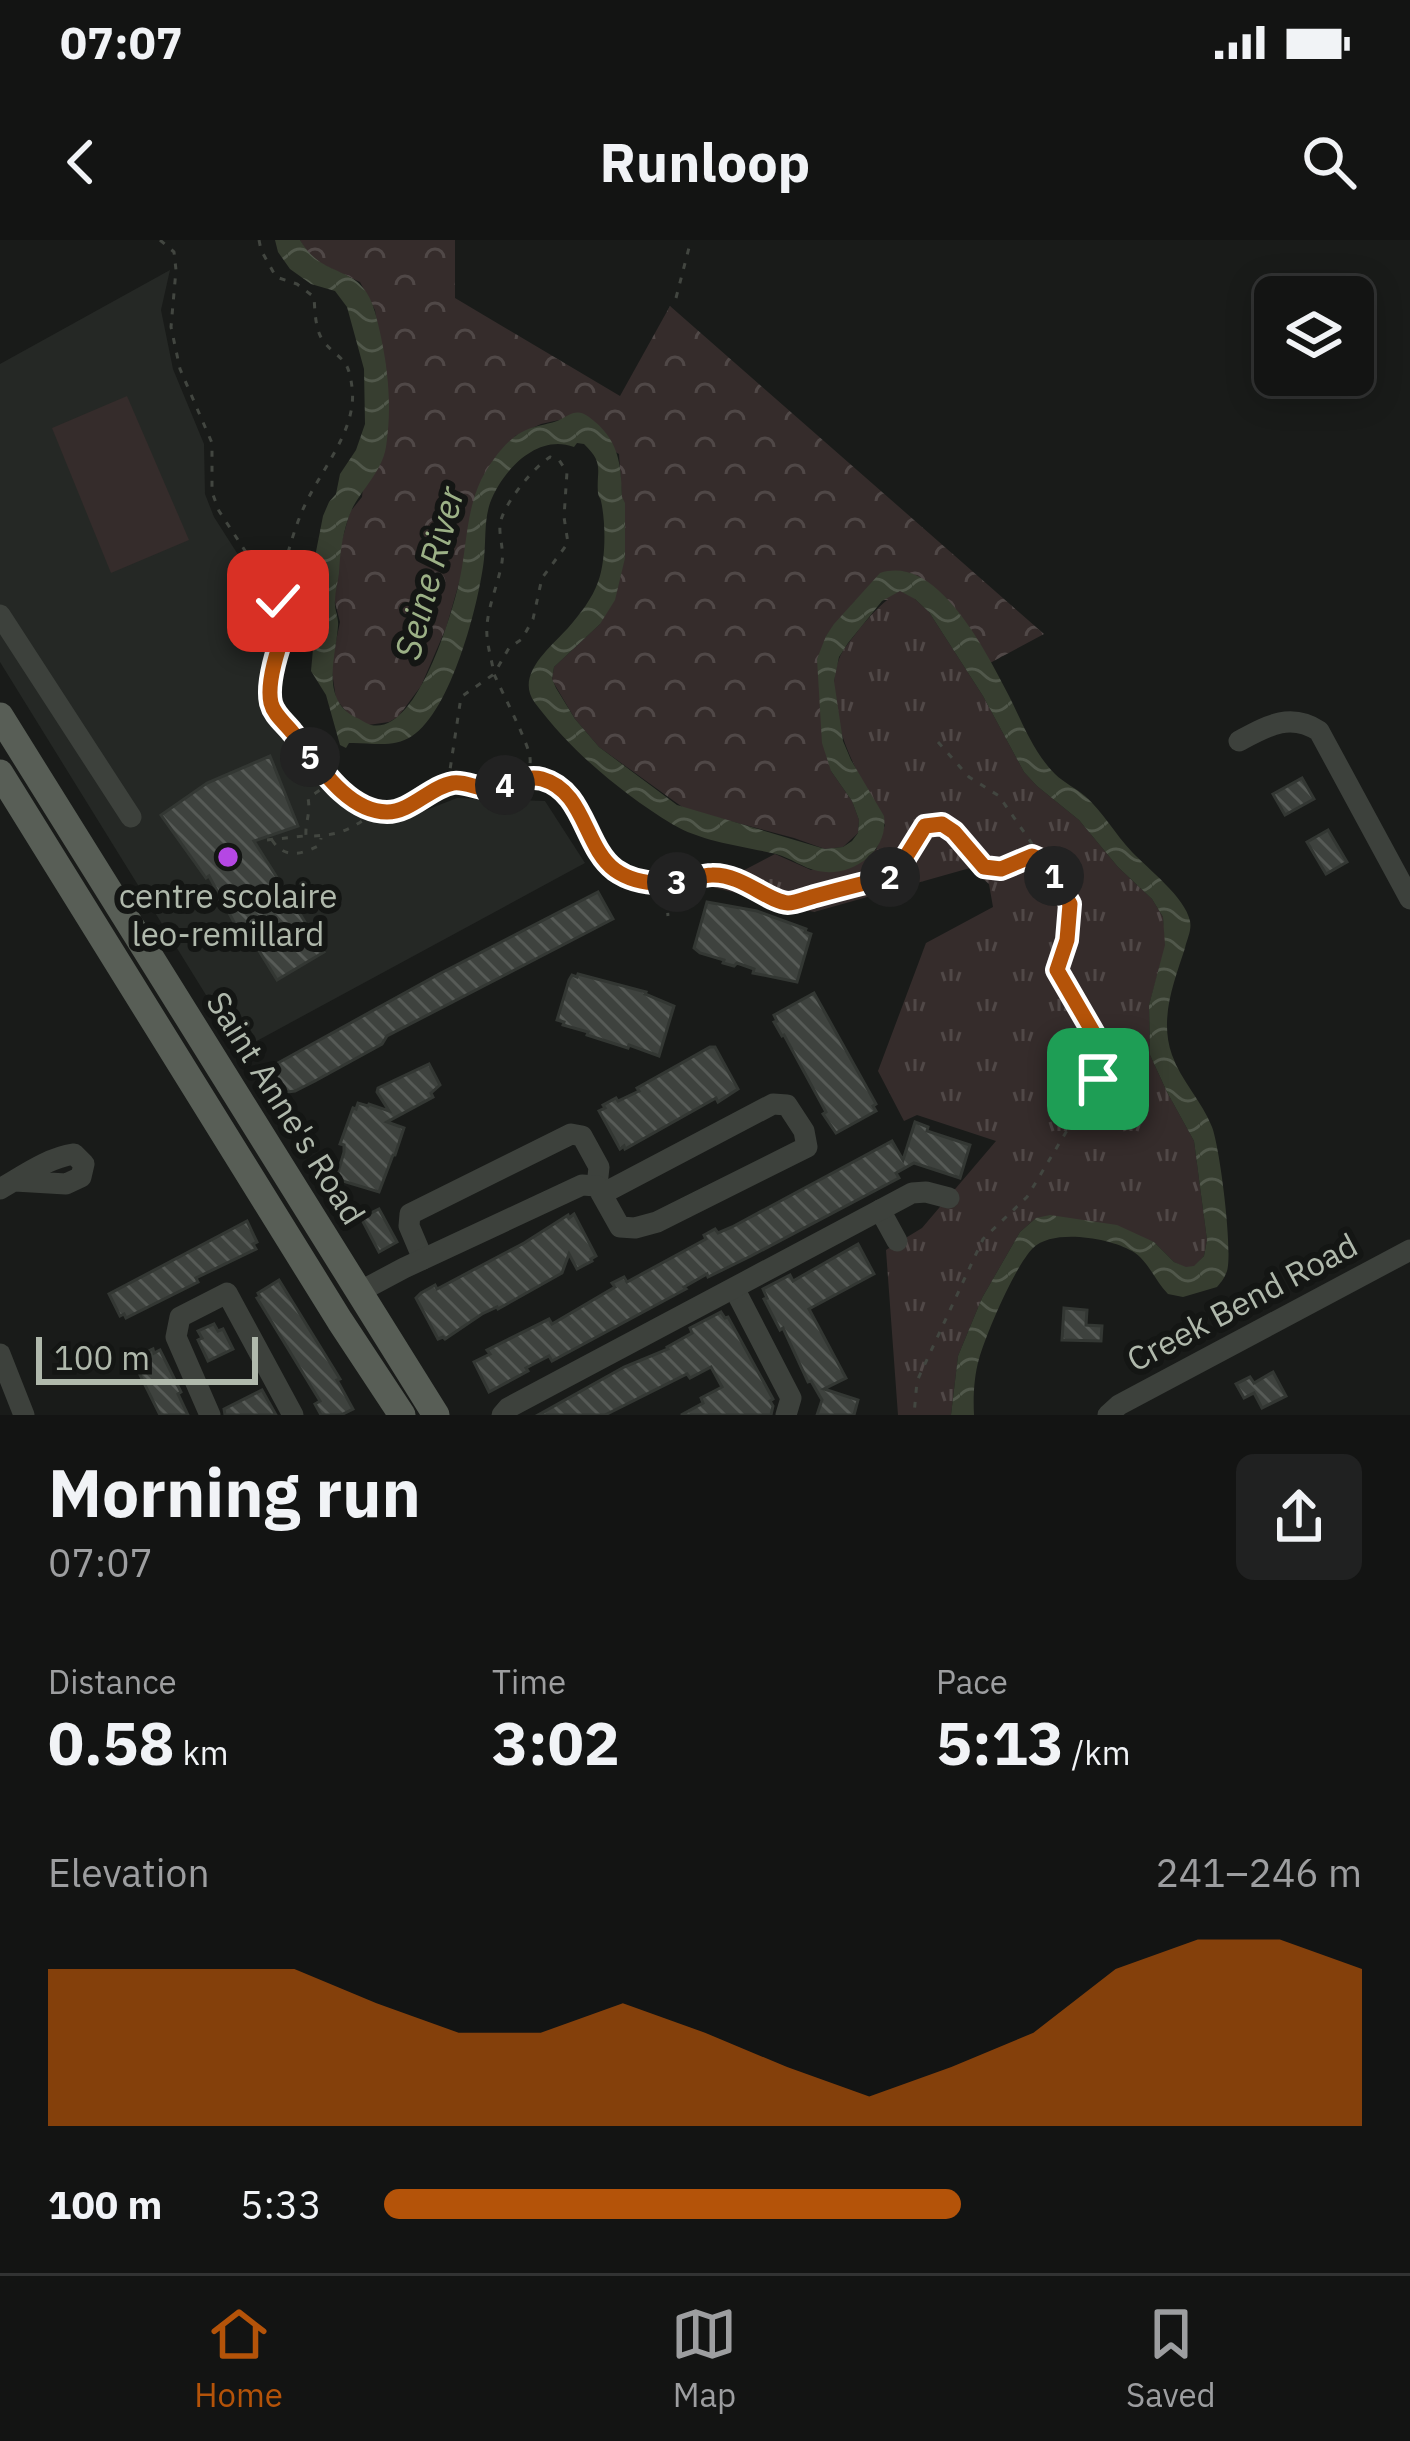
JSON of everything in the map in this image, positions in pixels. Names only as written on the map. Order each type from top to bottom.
[{"type":"main road","name":"Saint Anne's Road","points":[[0,716],[436,1415]]},
{"type":"main road","name":"Saint Anne's Road","points":[[0,773],[398,1411]]},
{"type":"street","points":[[4,630],[131,817]]},
{"type":"street","points":[[1239,741],[1284,721],[1307,723],[1319,731],[1410,898]]},
{"type":"street","points":[[359,1292],[582,1185],[599,1190],[773,1104],[787,1105],[804,1131],[806,1147],[657,1222],[635,1228],[620,1227],[599,1190],[599,1167],[582,1136],[571,1134],[410,1214],[409,1226],[423,1258]]},
{"type":"street","points":[[502,1415],[912,1193],[950,1198]]},
{"type":"street","points":[[880,1210],[898,1241]]},
{"type":"street","name":"Creek Bend Road","points":[[1108,1415],[1410,1250]]},
{"type":"street","points":[[735,1290],[791,1398],[786,1415]]},
{"type":"street","points":[[210,1415],[176,1337],[180,1317],[227,1293],[293,1415]]},
{"type":"street","points":[[0,1354],[24,1415]]},
{"type":"path","points":[[160,240],[174,252],[171,326],[180,369],[212,443],[212,492],[287,623],[278,649],[271,704],[322,773],[348,796],[377,810],[394,811],[448,785],[489,789],[542,779],[558,788],[585,821],[612,868],[632,879],[657,884],[710,875],[730,877],[786,903],[894,876],[925,826],[942,824],[954,832],[984,867],[1001,869],[1032,856],[1046,862]]},
{"type":"path","points":[[259,240],[276,278],[297,284],[314,297],[318,329],[323,341],[347,362],[353,394],[344,439],[334,449],[299,518],[274,595]]},
{"type":"path","points":[[676,298],[692,240]]},
{"type":"path","points":[[448,785],[461,698],[494,674],[508,648],[522,639],[533,619],[542,578],[568,543],[564,518],[567,472],[559,460],[550,457],[507,506],[500,526],[502,559],[487,622],[494,674],[530,752],[524,779]]},
{"type":"path","points":[[914,1415],[917,1381],[983,1238],[1027,1197],[1104,1064],[1104,1051],[1057,970],[1067,940],[1070,904],[999,796],[969,777],[938,742]]},
{"type":"path","points":[[306,836],[308,798],[332,782]]},
{"type":"path","points":[[322,836],[320,845],[309,851],[289,854],[269,840],[346,832],[377,810]]},
{"type":"path","points":[[664,883],[668,916]]},
{"type":"shaded area","points":[[170,270],[161,310],[173,369],[204,444],[205,494],[214,517],[281,622],[264,710],[333,794],[372,819],[406,818],[457,798],[545,801],[585,863],[240,1050],[0,662],[0,364]]},
{"type":"green space","points":[[300,240],[455,240],[455,298],[620,396],[670,306],[1044,634],[990,663],[946,598],[855,601],[826,636],[831,771],[852,801],[858,833],[843,847],[825,849],[685,809],[599,747],[552,680],[554,667],[600,624],[622,498],[619,454],[559,420],[515,436],[421,686],[389,722],[368,725],[349,715],[336,699],[331,665],[340,622],[334,599],[339,551],[350,512],[362,497],[379,337],[375,310],[360,282],[315,261]]},
{"type":"green space","points":[[127,396],[189,540],[111,573],[52,428]]},
{"type":"green space","points":[[900,591],[929,612],[1024,772],[1079,820],[1163,917],[1166,945],[1149,1005],[1150,1055],[1194,1141],[1207,1240],[1204,1256],[1194,1267],[1186,1268],[1154,1242],[1036,1218],[1020,1232],[982,1298],[958,1356],[951,1415],[898,1415],[886,1250],[922,1228],[996,1141],[917,1115],[904,1121],[878,1071],[926,943],[993,907],[989,884],[970,868],[814,912],[712,887],[775,854],[811,870],[876,850],[885,825],[838,723],[834,679],[848,643]]},
{"type":"water","name":"Seine River","points":[[275,240],[300,240],[320,262],[361,285],[375,312],[386,362],[386,447],[348,519],[335,593],[338,623],[333,676],[344,709],[371,725],[387,723],[402,712],[428,672],[447,623],[472,506],[485,473],[516,436],[580,413],[599,425],[616,452],[625,503],[625,558],[615,600],[600,624],[554,667],[556,688],[599,747],[677,805],[825,849],[843,847],[858,833],[859,820],[831,771],[822,743],[817,659],[834,624],[880,573],[904,571],[925,580],[969,626],[1048,766],[1091,802],[1187,912],[1190,931],[1173,987],[1168,1041],[1212,1127],[1219,1156],[1228,1260],[1217,1287],[1183,1297],[1168,1294],[1143,1260],[1122,1246],[1082,1237],[1042,1242],[1018,1269],[988,1334],[976,1372],[974,1415],[951,1415],[958,1356],[982,1298],[1020,1232],[1036,1218],[1050,1215],[1117,1225],[1154,1242],[1186,1267],[1204,1256],[1207,1240],[1194,1141],[1150,1055],[1149,1005],[1165,945],[1163,917],[1079,820],[1024,772],[983,696],[929,612],[915,599],[900,591],[882,601],[839,657],[834,681],[843,741],[884,816],[874,851],[843,870],[813,870],[672,824],[598,769],[535,703],[530,693],[532,672],[589,600],[603,564],[598,467],[584,444],[534,450],[512,468],[496,491],[488,510],[481,578],[461,655],[426,723],[397,742],[340,745],[326,695],[311,671],[317,606],[312,572],[323,516],[365,424],[364,369],[347,307],[335,291],[311,284],[290,269]]},
{"type":"building","name":"centre scolaire leo-remillard","points":[[270,756],[298,826],[254,841],[324,952],[277,980],[248,933],[242,937],[209,876],[161,815],[207,783]]},
{"type":"building","points":[[1302,778],[1314,799],[1285,815],[1273,794]]},
{"type":"building","points":[[1328,830],[1347,862],[1326,874],[1307,842]]},
{"type":"building","points":[[598,892],[613,919],[387,1036],[382,1044],[315,1081],[280,1093],[267,1069]]},
{"type":"building","points":[[707,902],[757,911],[806,929],[811,934],[797,982],[753,973],[754,969],[723,963],[694,948]]},
{"type":"building","points":[[578,974],[646,992],[674,1006],[659,1056],[587,1035],[557,1020],[569,980]]},
{"type":"building","points":[[814,993],[876,1104],[876,1111],[836,1133],[774,1022],[774,1015]]},
{"type":"building","points":[[715,1047],[738,1089],[620,1149],[599,1111],[603,1105],[639,1091],[637,1088]]},
{"type":"building","points":[[429,1064],[440,1085],[431,1093],[433,1097],[387,1122],[404,1128],[379,1192],[336,1179],[344,1152],[340,1144],[353,1108],[358,1103],[389,1111],[378,1088]]},
{"type":"building","points":[[915,1122],[928,1127],[927,1131],[970,1145],[960,1178],[914,1163],[896,1173],[899,1178],[707,1274],[552,1361],[549,1356],[526,1368],[528,1371],[489,1392],[474,1362],[490,1354],[487,1350],[549,1319],[552,1324],[615,1287],[612,1283],[624,1277],[627,1282],[706,1239],[704,1235],[715,1229],[718,1233],[732,1227],[892,1141],[903,1160]]},
{"type":"building","points":[[379,1209],[397,1242],[379,1252],[361,1218]]},
{"type":"building","points":[[574,1214],[596,1256],[592,1261],[577,1269],[569,1254],[562,1273],[438,1339],[416,1298],[421,1293],[435,1285],[437,1289]]},
{"type":"building","points":[[247,1221],[256,1249],[126,1318],[120,1316],[109,1294]]},
{"type":"building","points":[[858,1244],[874,1274],[809,1309],[846,1378],[824,1389],[858,1400],[854,1415],[817,1415],[822,1400],[808,1382],[783,1328],[780,1330],[763,1289],[790,1275],[793,1281]]},
{"type":"building","points":[[279,1280],[340,1379],[353,1409],[341,1415],[321,1415],[315,1404],[320,1401],[257,1298]]},
{"type":"building","points":[[1064,1308],[1087,1310],[1086,1325],[1102,1326],[1101,1341],[1062,1340]]},
{"type":"building","points":[[721,1312],[773,1399],[771,1415],[681,1415],[722,1387],[711,1367],[605,1415],[538,1415],[624,1367],[668,1349],[692,1333],[690,1328]]},
{"type":"building","points":[[214,1324],[218,1331],[223,1329],[233,1349],[208,1361],[198,1331]]},
{"type":"building","points":[[153,1349],[154,1353],[160,1350],[188,1415],[160,1415],[132,1359]]},
{"type":"building","points":[[1273,1372],[1286,1396],[1262,1408],[1254,1393],[1244,1398],[1236,1384],[1250,1377],[1254,1383]]},
{"type":"building","points":[[262,1390],[276,1415],[225,1415],[224,1409]]},
{"type":"place","name":"centre scolaire leo-remillard","points":[[228,857]]},
{"type":"route","points":[[278,601],[287,623],[270,693],[276,715],[322,773],[348,796],[373,809],[394,811],[451,784],[489,789],[542,779],[572,802],[612,868],[632,879],[657,884],[710,875],[730,877],[786,903],[894,876],[925,826],[942,824],[954,832],[984,867],[1001,869],[1032,856],[1046,862],[1070,904],[1067,940],[1057,970],[1104,1051],[1098,1079]]}]
